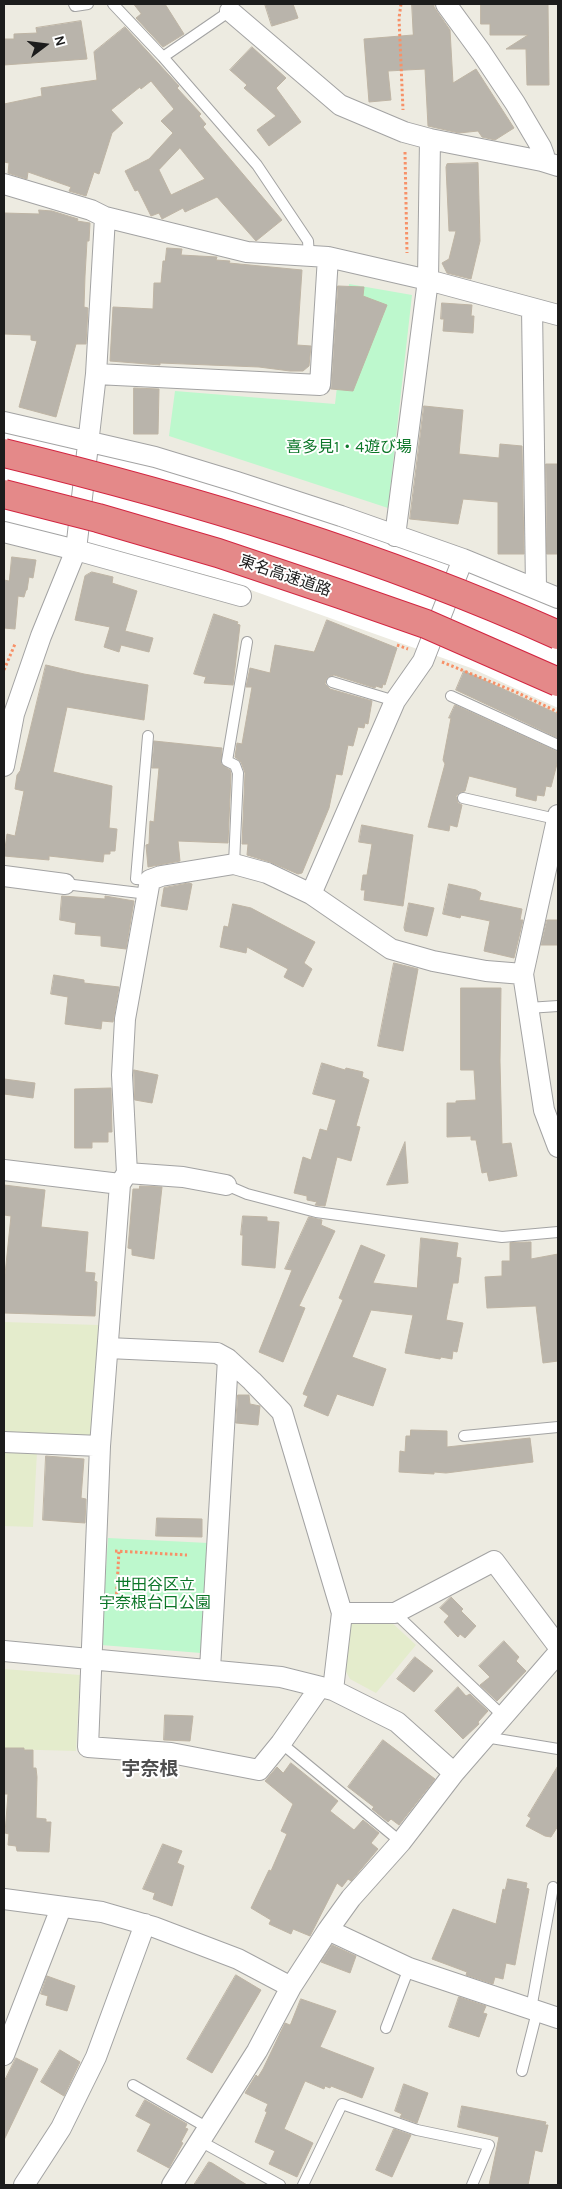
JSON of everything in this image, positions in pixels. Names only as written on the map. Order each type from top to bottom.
[{"type":"highway","points":[[4,453],[86,473],[220,510],[350,552],[558,635]]},
{"type":"highway","name":"東名高速道路","points":[[4,494],[98,518],[209,550],[322,588],[426,624],[558,682]]},
{"type":"street","points":[[446,4],[520,110],[550,164]]},
{"type":"street","points":[[229,7],[340,105],[404,132],[550,164]]},
{"type":"street","points":[[395,536],[428,280],[430,139]]},
{"type":"street","points":[[4,184],[91,210],[105,217],[247,252],[318,257],[407,275],[558,315]]},
{"type":"street","points":[[4,766],[14,714],[34,654],[76,550],[90,442],[96,374],[105,217]]},
{"type":"street","points":[[96,374],[320,385],[318,257]]},
{"type":"street","points":[[532,308],[536,588]]},
{"type":"street","points":[[4,422],[156,458],[237,482],[463,559],[558,598]]},
{"type":"street","points":[[4,532],[241,596]]},
{"type":"street","points":[[311,894],[395,701],[425,655],[463,559]]},
{"type":"street","points":[[557,817],[551,876],[522,974],[544,1110],[558,1146]]},
{"type":"street","points":[[108,1348],[217,1353],[228,1359],[270,1398],[282,1412],[342,1613],[327,1689],[259,1770],[171,1753],[88,1747],[90,1659],[97,1549],[100,1446],[108,1348],[124,1179],[122,1075],[125,1020],[149,887],[160,876],[234,864],[267,873],[311,894],[391,949],[433,961],[468,968],[522,974]]},
{"type":"street","points":[[4,876],[65,884]]},
{"type":"street","points":[[4,1170],[124,1179],[183,1177],[226,1185]]},
{"type":"street","points":[[210,1669],[228,1359]]},
{"type":"street","points":[[4,1442],[100,1446]]},
{"type":"street","points":[[342,1613],[394,1613],[494,1561],[558,1646]]},
{"type":"street","points":[[4,1651],[282,1677],[327,1689],[397,1722],[454,1772]]},
{"type":"street","points":[[172,2185],[257,2051],[291,1987],[351,1898],[401,1842],[454,1772],[502,1715],[558,1653]]},
{"type":"street","points":[[4,1899],[102,1912],[145,1924],[238,1958],[291,1987]]},
{"type":"street","points":[[4,2055],[61,1908]]},
{"type":"street","points":[[24,2185],[61,2128],[96,2057],[145,1924]]},
{"type":"street","points":[[328,1930],[409,1968],[558,2018]]},
{"type":"lane","points":[[74,4],[75,6],[88,4]]},
{"type":"lane","points":[[113,4],[163,57],[257,166],[318,257]]},
{"type":"lane","points":[[163,57],[229,7]]},
{"type":"lane","points":[[234,864],[238,773],[235,765],[226,761],[246,642]]},
{"type":"lane","points":[[332,682],[395,701]]},
{"type":"lane","points":[[451,696],[558,745]]},
{"type":"lane","points":[[148,736],[136,879],[149,887]]},
{"type":"lane","points":[[463,798],[557,817]]},
{"type":"lane","points":[[65,884],[149,887]]},
{"type":"lane","points":[[528,1008],[558,1006]]},
{"type":"lane","points":[[226,1185],[247,1194],[316,1212],[502,1237],[558,1232]]},
{"type":"lane","points":[[464,1436],[558,1427]]},
{"type":"lane","points":[[394,1613],[502,1715]]},
{"type":"lane","points":[[485,1736],[558,1749]]},
{"type":"lane","points":[[281,1743],[401,1842]]},
{"type":"lane","points":[[522,2071],[534,2011],[553,1887]]},
{"type":"lane","points":[[386,2028],[409,1968]]},
{"type":"lane","points":[[133,2085],[280,2185]]},
{"type":"lane","points":[[303,2185],[342,2104],[417,2130],[489,2145],[472,2185]]},
{"type":"path","points":[[401,4],[399,18],[407,275]]},
{"type":"path","points":[[397,645],[516,692],[558,712]]},
{"type":"path","points":[[97,1549],[187,1554]]},
{"type":"path","points":[[116,1604],[119,1551]]},
{"type":"green space","name":"喜多見1・4遊び場","points":[[349,284],[412,295],[388,508],[169,436],[175,391],[335,404]]},
{"type":"green space","points":[[4,1322],[98,1325],[94,1431],[88,1438],[4,1435]]},
{"type":"green space","points":[[4,1451],[37,1452],[33,1527],[4,1526]]},
{"type":"green space","name":"世田谷区立 宇奈根台口公園","points":[[108,1538],[208,1543],[201,1653],[101,1645]]},
{"type":"green space","points":[[356,1618],[390,1621],[416,1645],[376,1693],[350,1679],[344,1668],[348,1624]]},
{"type":"green space","points":[[4,1669],[80,1675],[76,1751],[4,1749]]},
{"type":"pier","points":[[4,429],[111,455],[223,487],[370,534],[446,562],[558,609],[558,708],[471,668],[214,577],[4,522]]},
{"type":"building","points":[[134,4],[165,4],[184,34],[163,47],[136,18],[141,14]]},
{"type":"building","points":[[265,4],[293,4],[298,18],[272,26]]},
{"type":"building","points":[[412,4],[434,4],[434,7],[450,30],[453,83],[476,69],[514,128],[495,140],[482,137],[478,131],[459,133],[428,126],[425,69],[388,71],[391,100],[369,102],[364,39],[413,35]]},
{"type":"building","points":[[481,4],[548,4],[549,85],[527,85],[526,49],[506,49],[528,35],[490,35],[490,24],[481,24]]},
{"type":"building","points":[[81,21],[87,59],[4,65],[4,39],[14,39],[14,34],[37,33],[36,28]]},
{"type":"building","points":[[125,27],[179,86],[177,88],[201,114],[199,116],[206,124],[203,127],[282,220],[256,241],[217,197],[185,212],[183,208],[162,219],[159,213],[151,216],[138,190],[135,191],[125,171],[149,159],[173,133],[161,121],[174,109],[151,81],[141,89],[140,87],[111,110],[123,123],[112,133],[99,174],[94,172],[86,196],[69,191],[71,187],[28,172],[27,179],[8,173],[9,163],[4,162],[4,104],[42,96],[41,88],[97,80],[94,52]],"holes":[[[180,148],[205,179],[171,195],[159,170]]]},
{"type":"building","points":[[252,47],[286,78],[276,88],[301,122],[269,146],[257,130],[276,116],[244,88],[247,85],[230,70]]},
{"type":"building","points":[[478,163],[480,241],[471,279],[447,273],[442,263],[449,259],[456,231],[449,231],[446,167],[447,164]]},
{"type":"building","points":[[39,210],[52,211],[78,219],[77,221],[90,223],[85,276],[84,307],[88,308],[86,344],[76,344],[56,417],[19,407],[37,341],[31,340],[31,335],[4,334],[4,213],[39,214]]},
{"type":"building","points":[[167,248],[182,249],[181,255],[217,257],[216,260],[230,261],[229,263],[302,270],[297,345],[311,346],[309,366],[303,371],[290,371],[259,367],[160,363],[160,365],[110,361],[113,307],[153,309],[154,283],[161,283],[163,261],[165,261]]},
{"type":"building","points":[[338,286],[364,287],[363,296],[387,305],[353,391],[331,389]]},
{"type":"building","points":[[442,303],[472,305],[471,316],[474,316],[473,333],[443,331],[444,319],[441,319]]},
{"type":"building","points":[[134,388],[159,389],[158,434],[134,434]]},
{"type":"building","points":[[424,406],[463,410],[459,454],[499,458],[500,444],[522,446],[524,554],[498,554],[498,502],[463,499],[458,524],[410,519]]},
{"type":"building","points":[[546,464],[558,464],[558,554],[547,554]]},
{"type":"building","points":[[12,557],[36,560],[33,578],[29,577],[24,597],[18,596],[15,629],[4,628],[4,580],[9,581]]},
{"type":"building","points":[[92,572],[113,577],[112,583],[137,591],[125,631],[153,638],[149,652],[121,645],[119,652],[104,647],[110,627],[75,620],[85,576]]},
{"type":"building","points":[[214,614],[238,622],[237,624],[240,625],[233,685],[204,683],[206,677],[194,674]]},
{"type":"building","points":[[327,620],[397,648],[385,685],[383,684],[382,688],[376,686],[375,688],[334,675],[326,680],[325,684],[330,689],[372,701],[368,724],[365,723],[364,728],[358,727],[353,746],[348,745],[342,775],[336,774],[329,808],[302,873],[298,874],[247,855],[248,844],[242,844],[245,773],[241,762],[235,757],[237,743],[242,744],[252,687],[246,687],[250,668],[270,673],[275,645],[314,652]]},
{"type":"building","points":[[46,665],[84,674],[148,685],[144,720],[67,707],[53,772],[112,786],[109,828],[117,829],[115,851],[110,851],[110,854],[104,854],[103,862],[49,856],[49,860],[4,856],[7,834],[15,836],[24,791],[15,789],[17,775],[20,771]]},
{"type":"building","points":[[464,671],[558,714],[558,738],[456,690]]},
{"type":"building","points":[[455,705],[558,752],[558,760],[551,787],[546,786],[544,796],[537,795],[536,801],[516,796],[517,788],[469,776],[465,791],[456,796],[458,803],[462,805],[457,827],[450,825],[449,831],[428,827],[445,764],[443,760],[451,718],[449,718]]},
{"type":"building","points":[[154,741],[222,748],[221,764],[230,770],[231,774],[228,843],[178,841],[180,861],[148,867],[146,845],[149,844],[150,821],[154,822],[159,768],[152,768]]},
{"type":"building","points":[[362,825],[413,835],[403,906],[364,900],[365,890],[361,890],[363,875],[367,875],[372,844],[359,842]]},
{"type":"building","points":[[192,884],[187,910],[161,906],[164,888]]},
{"type":"building","points":[[449,884],[476,890],[481,893],[479,900],[522,909],[520,920],[523,920],[514,958],[484,951],[490,921],[461,915],[460,918],[443,914]]},
{"type":"building","points":[[62,896],[105,899],[105,896],[134,901],[126,949],[101,946],[101,936],[75,934],[76,923],[60,920]]},
{"type":"building","points":[[409,903],[434,908],[427,936],[405,931]]},
{"type":"building","points":[[233,904],[251,908],[315,942],[304,963],[312,969],[303,987],[284,977],[288,969],[247,947],[246,953],[220,947],[224,926],[228,927]]},
{"type":"building","points":[[547,920],[558,920],[558,945],[541,945]]},
{"type":"building","points":[[394,963],[418,969],[403,1051],[378,1046]]},
{"type":"building","points":[[54,975],[84,980],[84,983],[119,987],[113,1022],[102,1021],[101,1029],[65,1024],[68,997],[51,994]]},
{"type":"building","points":[[461,988],[501,988],[502,1144],[511,1143],[517,1176],[489,1181],[487,1172],[482,1173],[476,1140],[471,1140],[471,1136],[447,1137],[447,1103],[476,1100],[474,1070],[461,1070]]},
{"type":"building","points":[[322,1063],[345,1070],[346,1068],[363,1072],[362,1077],[369,1080],[356,1126],[360,1127],[351,1161],[337,1157],[325,1206],[315,1205],[317,1202],[307,1200],[307,1196],[294,1193],[303,1157],[311,1160],[320,1129],[327,1131],[336,1100],[313,1094]]},
{"type":"building","points":[[134,1070],[158,1075],[152,1103],[135,1100]]},
{"type":"building","points":[[4,1079],[35,1083],[33,1098],[4,1094]]},
{"type":"building","points":[[111,1088],[112,1132],[108,1132],[108,1142],[92,1142],[92,1148],[75,1148],[75,1089]]},
{"type":"building","points":[[405,1142],[408,1183],[387,1185]]},
{"type":"building","points":[[4,1185],[45,1190],[41,1227],[88,1232],[85,1272],[95,1273],[94,1281],[97,1282],[95,1316],[4,1313],[4,1284],[11,1216],[4,1215]]},
{"type":"building","points":[[140,1186],[162,1187],[154,1259],[132,1255],[132,1249],[128,1248],[133,1189],[139,1189]]},
{"type":"building","points":[[243,1216],[267,1217],[267,1221],[279,1222],[275,1268],[242,1265],[243,1235],[241,1235]]},
{"type":"building","points":[[309,1217],[322,1220],[321,1225],[335,1231],[299,1306],[305,1308],[283,1362],[259,1352],[292,1270],[285,1269]]},
{"type":"building","points":[[421,1238],[458,1243],[456,1257],[461,1258],[458,1283],[453,1283],[446,1320],[463,1323],[457,1352],[453,1351],[452,1359],[441,1357],[440,1359],[405,1353],[413,1315],[371,1310],[352,1357],[386,1369],[373,1406],[337,1394],[328,1416],[304,1406],[308,1396],[303,1394],[343,1300],[339,1298],[361,1245],[385,1255],[373,1283],[417,1288]]},
{"type":"building","points":[[531,1242],[531,1259],[558,1254],[558,1361],[543,1363],[536,1306],[487,1308],[485,1277],[502,1276],[502,1261],[510,1261],[510,1243]]},
{"type":"building","points":[[238,1395],[249,1395],[250,1404],[260,1406],[258,1425],[236,1423]]},
{"type":"building","points":[[411,1430],[447,1431],[447,1447],[530,1438],[533,1462],[446,1473],[434,1472],[434,1474],[399,1472],[400,1451],[405,1452],[406,1436],[410,1436]]},
{"type":"building","points":[[46,1456],[84,1459],[81,1498],[86,1499],[85,1523],[43,1520]]},
{"type":"building","points":[[157,1518],[202,1519],[202,1537],[156,1536]]},
{"type":"building","points":[[451,1597],[463,1609],[461,1611],[476,1626],[465,1638],[460,1634],[458,1637],[444,1622],[449,1616],[440,1608]]},
{"type":"building","points":[[504,1641],[519,1657],[516,1661],[526,1671],[497,1701],[480,1685],[490,1677],[479,1666]]},
{"type":"building","points":[[415,1657],[433,1671],[414,1692],[397,1679]]},
{"type":"building","points":[[458,1687],[466,1696],[470,1694],[488,1711],[478,1722],[479,1724],[463,1739],[435,1711]]},
{"type":"building","points":[[165,1715],[193,1716],[190,1741],[164,1740]]},
{"type":"building","points":[[383,1740],[435,1779],[399,1825],[391,1819],[388,1822],[372,1809],[374,1807],[348,1787]]},
{"type":"building","points":[[4,1748],[33,1750],[33,1768],[36,1768],[37,1777],[36,1818],[46,1819],[46,1822],[51,1822],[49,1852],[17,1851],[16,1846],[8,1845],[9,1834],[5,1833],[8,1794],[4,1794]]},
{"type":"building","points":[[291,1763],[338,1801],[330,1811],[354,1830],[363,1820],[379,1833],[371,1843],[378,1849],[351,1881],[348,1879],[342,1887],[337,1883],[310,1936],[293,1929],[291,1934],[269,1924],[271,1920],[251,1908],[269,1870],[271,1871],[287,1834],[281,1831],[293,1804],[265,1781],[277,1767],[283,1773]]},
{"type":"building","points":[[558,1766],[558,1826],[551,1837],[545,1836],[526,1826],[531,1818],[528,1816]]},
{"type":"building","points":[[163,1844],[182,1851],[177,1863],[184,1866],[172,1906],[153,1899],[155,1893],[143,1889]]},
{"type":"building","points":[[508,1879],[527,1883],[526,1888],[529,1889],[515,1965],[506,1963],[503,1979],[495,1977],[493,1984],[466,1975],[467,1972],[432,1959],[453,1909],[496,1924],[503,1889],[505,1890]]},
{"type":"building","points":[[332,1945],[356,1956],[350,1973],[321,1962]]},
{"type":"building","points":[[236,1975],[261,1990],[212,2073],[187,2059]]},
{"type":"building","points":[[47,1976],[75,1986],[67,2011],[46,2005],[48,1996],[41,1994]]},
{"type":"building","points":[[459,1997],[486,2006],[483,2013],[487,2014],[479,2037],[449,2027]]},
{"type":"building","points":[[301,1999],[336,2011],[320,2047],[374,2068],[362,2098],[331,2086],[330,2088],[325,2086],[324,2089],[305,2081],[284,2129],[313,2143],[297,2177],[269,2164],[275,2151],[255,2142],[267,2112],[265,2111],[268,2104],[245,2093],[256,2075],[258,2077],[263,2069],[285,2023],[290,2025]]},
{"type":"building","points":[[60,2050],[80,2062],[64,2096],[41,2082]]},
{"type":"building","points":[[16,2058],[38,2069],[4,2140],[4,2082]]},
{"type":"building","points":[[404,2084],[428,2093],[417,2123],[400,2117],[402,2114],[395,2111]]},
{"type":"building","points":[[145,2100],[187,2124],[185,2128],[188,2129],[181,2142],[183,2143],[169,2168],[137,2151],[151,2124],[136,2116]]},
{"type":"building","points":[[462,2106],[546,2122],[545,2125],[548,2125],[542,2152],[535,2150],[528,2185],[489,2185],[499,2137],[458,2127]]},
{"type":"building","points":[[394,2129],[411,2135],[392,2177],[376,2170]]},
{"type":"building","points":[[209,2162],[212,2163],[247,2185],[194,2185]]},
{"type":"district","name":"宇奈根","points":[[150,1770]]}]
